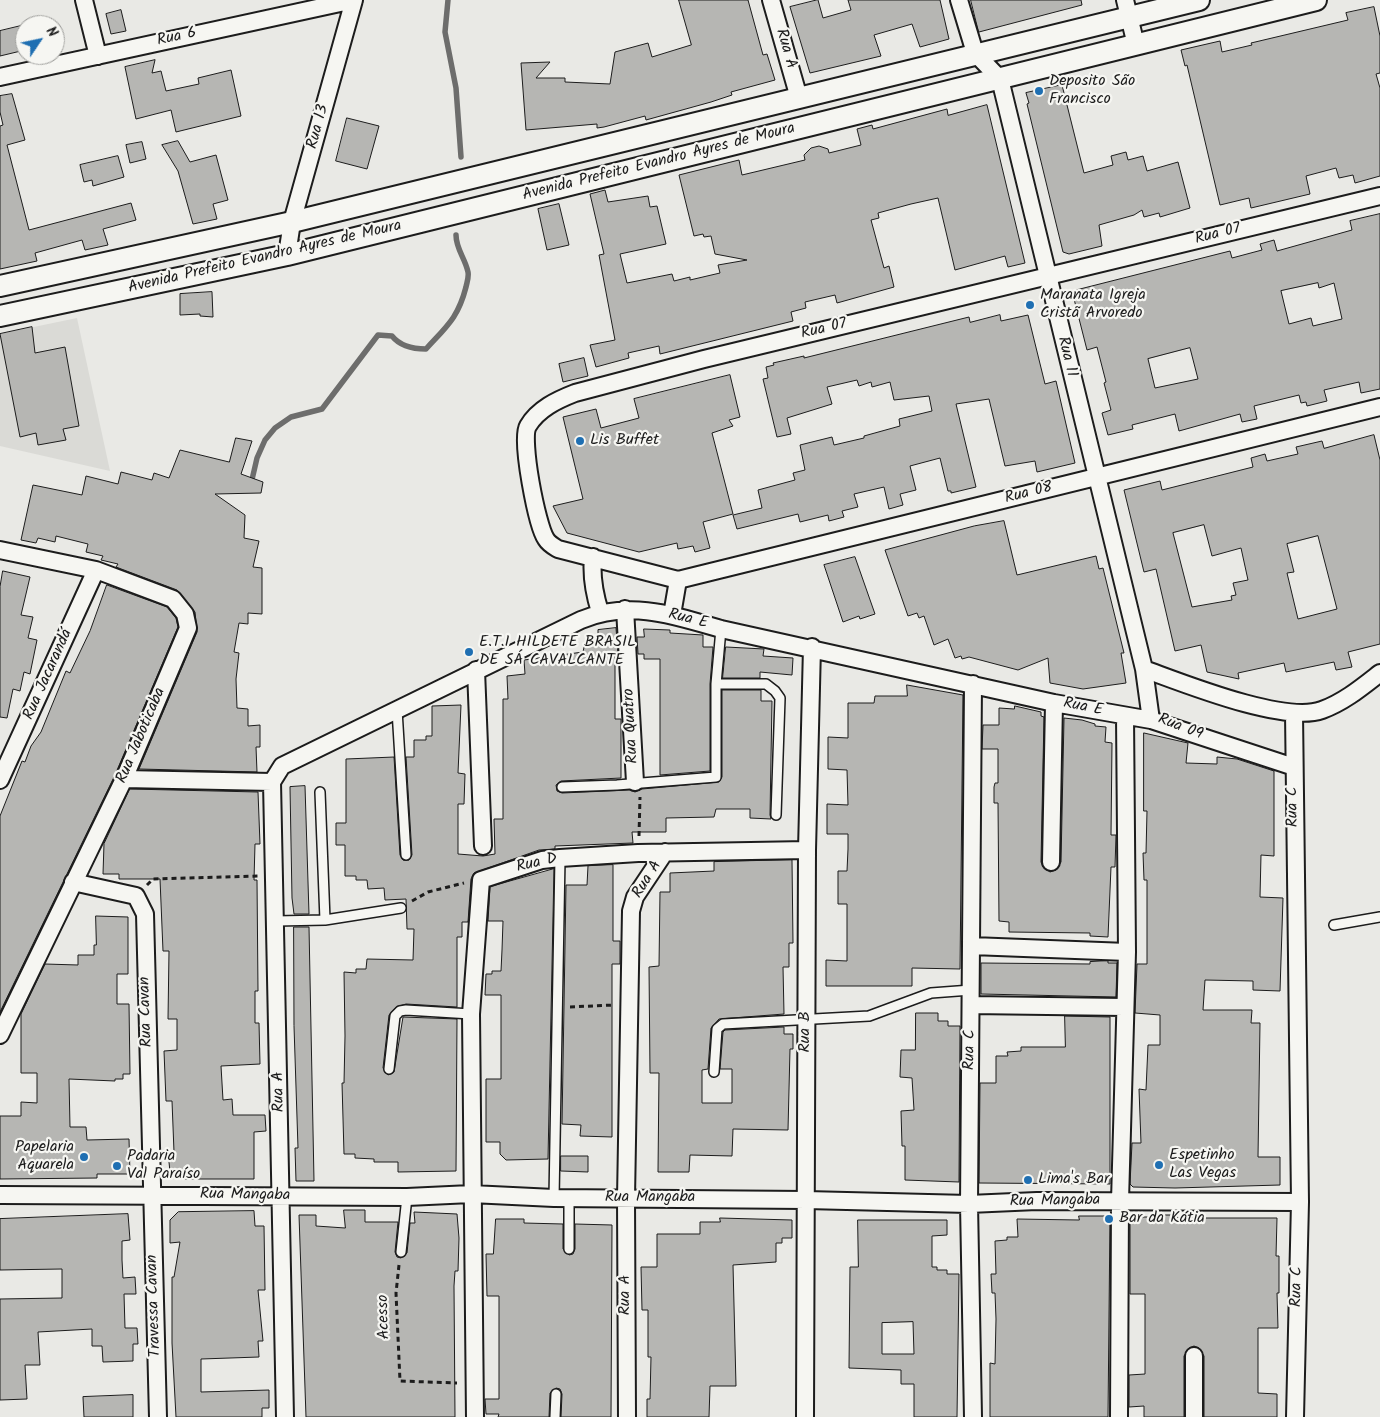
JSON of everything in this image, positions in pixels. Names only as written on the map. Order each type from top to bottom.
[{"type":"street","points":[[84,0],[98,56]]},
{"type":"street","name":"Rua 6","points":[[0,77],[354,0]]},
{"type":"street","name":"Rua 13","points":[[286,255],[292,222],[354,0]]},
{"type":"street","name":"Rua A","points":[[771,0],[799,98]]},
{"type":"street","points":[[959,0],[975,54],[1000,79]]},
{"type":"street","name":"Avenida Prefeito Evandro Ayres de Moura","points":[[0,286],[328,214],[799,98],[975,54],[1127,8],[1199,0]]},
{"type":"street","name":"Avenida Prefeito Evandro Ayres de Moura","points":[[0,316],[334,244],[1136,45],[1288,3],[1316,0]]},
{"type":"street","points":[[1127,8],[1136,45]]},
{"type":"street","name":"Rua 11","points":[[1000,79],[1046,277],[1144,669]]},
{"type":"street","name":"Rua 07","points":[[678,580],[558,549],[545,539],[540,524],[526,454],[526,427],[540,412],[555,401],[575,393],[704,359],[1380,196]]},
{"type":"street","points":[[328,214],[334,244]]},
{"type":"street","name":"Rua 08","points":[[678,580],[1380,407]]},
{"type":"street","name":"Rua Jaboticaba","points":[[0,550],[96,570],[173,599],[185,614],[188,628],[124,779],[0,1035]]},
{"type":"street","points":[[593,557],[594,595],[600,612]]},
{"type":"street","name":"Rua Jacarandá","points":[[0,780],[96,570]]},
{"type":"street","points":[[672,615],[678,580]]},
{"type":"street","name":"Rua E","points":[[275,776],[285,763],[476,670],[600,612],[625,609],[672,615],[722,629],[812,647],[1054,703],[1125,716]]},
{"type":"street","name":"Rua Quatro","points":[[625,609],[635,782]]},
{"type":"street","name":"Rua B","points":[[805,1417],[805,1021],[812,647]]},
{"type":"street","points":[[1144,669],[1225,698],[1294,712],[1320,710],[1348,697],[1380,673]]},
{"type":"street","name":"Rua 09","points":[[1144,669],[1152,720],[1294,767]]},
{"type":"street","points":[[476,670],[483,846]]},
{"type":"street","name":"Rua C","points":[[973,684],[969,1204],[973,1417]]},
{"type":"street","points":[[1051,862],[1054,703]]},
{"type":"street","points":[[1294,712],[1294,767]]},
{"type":"street","points":[[1119,1417],[1120,1201],[1126,952],[1125,716],[1152,720]]},
{"type":"street","name":"Rua C","points":[[1294,767],[1300,1202],[1296,1417]]},
{"type":"street","points":[[124,779],[275,776]]},
{"type":"street","name":"Rua A","points":[[275,776],[275,875],[285,1417]]},
{"type":"street","name":"Rua D","points":[[481,880],[542,860],[560,858],[665,852],[807,850]]},
{"type":"street","name":"Rua A","points":[[627,1417],[626,1198],[631,911],[635,897],[665,852]]},
{"type":"street","points":[[475,1417],[471,1194],[471,1014],[481,880]]},
{"type":"street","points":[[73,882],[136,896]]},
{"type":"street","name":"Rua Cavan","points":[[136,896],[145,914],[152,1195]]},
{"type":"street","points":[[972,946],[1126,952]]},
{"type":"street","points":[[971,998],[1124,1007]]},
{"type":"street","name":"Rua Mangaba","points":[[0,1195],[407,1197],[471,1194],[562,1198],[806,1200],[969,1204],[1120,1201],[1300,1202]]},
{"type":"street","name":"Travessa Cavan","points":[[152,1195],[158,1417]]},
{"type":"street","points":[[1194,1356],[1194,1417]]},
{"type":"lane","points":[[562,787],[617,786],[635,782],[712,779],[716,777],[716,684],[722,629]]},
{"type":"lane","points":[[716,684],[766,684],[780,698],[776,816]]},
{"type":"lane","points":[[397,710],[406,855]]},
{"type":"lane","points":[[320,792],[325,920]]},
{"type":"lane","points":[[560,858],[558,1007],[562,1198],[569,1249]]},
{"type":"lane","points":[[276,921],[325,920],[401,908]]},
{"type":"lane","points":[[1334,925],[1380,917]]},
{"type":"lane","points":[[714,1072],[717,1029],[723,1024],[869,1016],[931,993],[971,998]]},
{"type":"lane","points":[[389,1069],[395,1016],[400,1011],[471,1014]]},
{"type":"lane","points":[[401,1252],[407,1197]]},
{"type":"lane","points":[[555,1417],[556,1394]]},
{"type":"path","name":"Rua A","points":[[638,853],[640,811]]},
{"type":"path","points":[[136,896],[153,879],[275,875]]},
{"type":"path","points":[[401,908],[428,892],[481,880]]},
{"type":"path","points":[[558,1007],[629,1004]]},
{"type":"path","name":"Acesso","points":[[401,1252],[396,1293],[400,1381],[475,1384]]},
{"type":"shaded area","points":[[77,318],[110,471],[0,446],[0,334]]},
{"type":"building","points":[[679,0],[748,0],[763,55],[767,54],[775,80],[731,92],[732,95],[711,102],[646,120],[645,116],[597,128],[597,124],[526,130],[521,63],[550,62],[536,78],[565,78],[565,82],[610,84],[615,52],[648,43],[652,57],[691,45]]},
{"type":"building","points":[[818,0],[823,18],[851,10],[848,0],[940,0],[949,39],[920,47],[912,24],[874,35],[881,56],[810,73],[790,7]]},
{"type":"building","points":[[971,0],[1081,0],[1082,5],[979,32]]},
{"type":"building","points":[[1374,7],[1380,36],[1380,73],[1376,74],[1380,88],[1380,176],[1355,183],[1353,175],[1339,178],[1336,168],[1306,176],[1310,194],[1251,208],[1249,198],[1220,205],[1187,65],[1185,66],[1181,50],[1220,41],[1222,52],[1252,45],[1251,43],[1348,20],[1346,13]]},
{"type":"building","points":[[121,10],[126,31],[111,34],[106,14]]},
{"type":"building","points":[[15,27],[15,52],[0,56],[0,31]]},
{"type":"building","points":[[155,60],[152,73],[161,71],[166,91],[199,84],[198,78],[231,70],[241,116],[176,132],[171,110],[136,119],[125,67]]},
{"type":"building","points":[[1062,85],[1084,173],[1113,165],[1111,156],[1126,152],[1128,160],[1143,156],[1147,171],[1178,162],[1190,208],[1160,217],[1159,213],[1144,217],[1142,210],[1134,215],[1099,225],[1102,246],[1069,254],[1063,252],[1027,104],[1029,103],[1026,93]]},
{"type":"building","points":[[12,94],[25,140],[7,145],[29,230],[131,203],[136,220],[103,229],[108,245],[85,250],[82,240],[35,253],[37,261],[0,269],[0,126],[3,125],[0,112],[0,96]]},
{"type":"building","points":[[987,105],[1025,263],[1008,267],[1005,256],[955,270],[938,198],[911,204],[878,213],[879,218],[871,220],[884,268],[889,266],[894,287],[837,303],[835,295],[805,302],[806,308],[791,312],[793,321],[660,354],[659,346],[628,353],[629,358],[596,367],[590,345],[615,340],[599,255],[604,254],[590,194],[605,190],[608,202],[648,196],[650,207],[657,206],[666,244],[620,254],[627,283],[672,274],[674,281],[690,277],[690,280],[720,273],[718,265],[747,260],[715,254],[711,236],[704,237],[703,234],[694,236],[679,175],[739,160],[742,175],[805,160],[804,155],[811,148],[819,146],[828,149],[829,153],[861,145],[857,129],[872,125],[873,129],[947,109],[948,115]]},
{"type":"building","points":[[347,118],[379,126],[367,169],[336,161]]},
{"type":"building","points":[[178,141],[190,162],[216,155],[228,200],[213,204],[217,219],[193,224],[178,171],[162,145]]},
{"type":"building","points":[[142,142],[146,159],[130,163],[126,145]]},
{"type":"building","points":[[118,156],[124,177],[93,186],[92,180],[84,182],[80,165]]},
{"type":"building","points":[[559,204],[569,245],[547,250],[538,209]]},
{"type":"building","points":[[1380,214],[1380,389],[1361,393],[1359,382],[1324,390],[1327,401],[1307,406],[1306,402],[1301,403],[1299,395],[1254,406],[1257,419],[1242,422],[1240,414],[1179,431],[1175,414],[1132,425],[1133,429],[1108,435],[1102,413],[1111,410],[1104,383],[1106,382],[1097,347],[1087,350],[1073,295],[1076,290],[1230,251],[1232,258],[1262,250],[1260,244],[1274,240],[1277,251],[1352,230],[1350,221]],"holes":[[[1318,283],[1319,288],[1334,283],[1342,319],[1313,326],[1311,318],[1289,324],[1281,291]],[[1190,348],[1198,379],[1155,388],[1148,359]]]},
{"type":"building","points":[[212,292],[213,317],[200,316],[200,314],[180,315],[180,294]]},
{"type":"building","points":[[1000,315],[1001,321],[1028,315],[1045,384],[1056,381],[1075,463],[1037,472],[1035,461],[1005,466],[989,399],[956,404],[976,487],[951,493],[951,491],[948,491],[940,458],[910,466],[916,490],[900,494],[903,505],[889,509],[884,487],[854,494],[858,507],[842,511],[844,517],[829,521],[828,515],[800,522],[798,514],[737,529],[733,515],[762,508],[758,490],[795,480],[793,473],[805,470],[800,445],[832,437],[834,445],[864,438],[864,436],[900,426],[899,419],[932,411],[929,396],[894,400],[890,382],[872,387],[871,382],[859,386],[857,380],[827,387],[832,404],[787,418],[791,434],[777,437],[763,379],[768,378],[766,367],[774,365],[773,363],[804,356],[804,358],[969,317],[970,322]]},
{"type":"building","points":[[32,327],[35,353],[65,347],[79,426],[63,429],[66,440],[38,445],[36,433],[20,437],[0,334]]},
{"type":"building","points":[[584,358],[588,376],[563,382],[559,364]]},
{"type":"building","points":[[730,375],[740,417],[729,420],[733,426],[712,433],[733,514],[703,522],[710,548],[695,552],[693,546],[678,549],[677,543],[639,552],[567,533],[553,506],[583,499],[563,417],[596,409],[601,428],[639,418],[634,399]]},
{"type":"building","points":[[1374,435],[1380,460],[1380,644],[1348,652],[1352,667],[1336,670],[1334,662],[1286,672],[1284,663],[1238,673],[1239,679],[1207,672],[1201,645],[1175,651],[1156,569],[1144,572],[1124,490],[1160,481],[1162,490],[1253,467],[1251,458],[1265,454],[1267,461],[1298,454],[1296,447],[1322,441],[1324,448]],"holes":[[[1204,525],[1212,556],[1241,548],[1248,580],[1233,583],[1236,595],[1231,596],[1232,600],[1192,607],[1173,533]],[[1318,536],[1337,609],[1298,619],[1287,573],[1294,572],[1287,544]]]},
{"type":"building","points":[[236,438],[252,441],[241,474],[263,482],[261,493],[215,494],[245,515],[244,538],[259,541],[253,567],[262,568],[262,614],[248,613],[248,624],[239,623],[234,652],[239,653],[236,679],[237,708],[248,709],[248,726],[260,725],[260,747],[256,747],[257,772],[139,769],[197,632],[195,612],[177,590],[116,567],[118,564],[101,560],[103,556],[86,552],[88,544],[56,536],[55,542],[38,538],[36,543],[21,540],[33,485],[82,495],[86,476],[118,484],[121,472],[152,480],[154,473],[169,478],[180,450],[229,462]]},
{"type":"building","points":[[1004,521],[1017,575],[1096,556],[1099,569],[1103,568],[1124,653],[1121,653],[1126,683],[1083,689],[1050,683],[1048,658],[1018,670],[969,657],[962,659],[961,656],[955,658],[948,639],[934,645],[924,616],[919,618],[917,613],[908,616],[885,550],[974,526]]},
{"type":"building","points":[[855,557],[875,614],[860,619],[859,616],[843,622],[824,565]]},
{"type":"building","points":[[3,571],[30,577],[21,615],[33,617],[28,638],[37,640],[30,674],[24,672],[20,691],[13,689],[7,718],[0,717],[0,587]]},
{"type":"building","points":[[107,585],[167,607],[176,618],[178,627],[115,775],[0,1012],[0,816],[22,761],[25,762],[31,746],[41,732],[66,671],[70,673],[90,631]]},
{"type":"building","points":[[616,628],[618,653],[615,653],[615,719],[621,719],[621,778],[561,781],[556,785],[557,791],[562,793],[630,790],[635,792],[642,789],[719,782],[722,777],[722,690],[761,690],[761,701],[772,701],[771,819],[750,818],[750,809],[716,809],[714,817],[666,818],[666,832],[632,832],[633,843],[555,846],[555,849],[539,850],[474,873],[471,879],[468,922],[462,922],[462,937],[457,937],[457,1007],[406,1004],[396,1007],[389,1015],[383,1068],[388,1075],[394,1072],[403,1017],[457,1019],[456,1171],[398,1172],[398,1162],[374,1162],[374,1159],[355,1158],[355,1154],[344,1154],[342,1083],[344,1083],[345,1036],[344,972],[356,973],[356,969],[366,969],[367,959],[413,960],[414,929],[407,929],[406,899],[385,900],[384,888],[368,889],[367,880],[356,880],[356,876],[345,876],[345,845],[336,845],[336,823],[346,823],[346,759],[394,757],[400,855],[403,860],[409,860],[412,855],[406,757],[414,757],[414,740],[426,740],[426,736],[432,736],[432,706],[461,705],[458,773],[465,774],[464,804],[458,804],[458,854],[483,856],[495,854],[494,819],[503,819],[503,699],[508,699],[507,676],[525,674],[524,660],[583,652],[586,638],[598,639],[598,630]]},
{"type":"building","points":[[644,629],[670,630],[670,633],[703,635],[703,647],[713,647],[710,684],[710,771],[660,775],[660,659],[644,659],[644,654],[638,654],[637,637],[644,637]]},
{"type":"building","points":[[726,647],[764,649],[763,656],[793,658],[792,675],[760,672],[760,678],[723,678]]},
{"type":"building","points":[[907,685],[963,695],[960,969],[912,968],[912,986],[826,986],[826,960],[847,961],[847,904],[838,904],[838,871],[847,871],[848,849],[848,834],[827,834],[827,804],[848,805],[847,770],[828,769],[828,737],[848,738],[848,703],[874,703],[875,696],[907,696]]},
{"type":"building","points":[[1015,706],[1041,712],[1041,716],[1044,717],[1041,862],[1043,867],[1050,872],[1056,870],[1061,862],[1064,718],[1082,720],[1095,724],[1095,726],[1106,727],[1105,742],[1112,743],[1111,835],[1116,835],[1115,867],[1111,867],[1108,937],[1090,936],[1090,933],[1009,932],[1009,922],[999,921],[998,803],[994,803],[994,787],[995,783],[998,783],[998,749],[982,749],[983,725],[999,725],[999,708],[1014,709]]},
{"type":"building","points":[[1144,733],[1188,743],[1186,763],[1217,764],[1217,757],[1237,759],[1274,771],[1274,856],[1261,855],[1260,897],[1283,898],[1280,991],[1253,990],[1253,981],[1205,980],[1203,1010],[1252,1010],[1251,1023],[1260,1023],[1258,1157],[1280,1157],[1280,1185],[1175,1188],[1133,1187],[1130,1184],[1132,1143],[1141,1143],[1139,1089],[1146,1090],[1148,1045],[1160,1045],[1160,1015],[1135,1013],[1137,964],[1147,964],[1147,880],[1144,880],[1143,853],[1146,853],[1147,811],[1144,811]]},
{"type":"building","points":[[305,786],[309,914],[294,914],[290,787]]},
{"type":"building","points":[[130,789],[258,792],[260,844],[255,844],[254,880],[257,880],[258,991],[255,991],[255,1023],[259,1023],[260,1064],[221,1066],[223,1100],[232,1099],[233,1115],[265,1115],[266,1131],[254,1132],[254,1179],[180,1179],[170,1172],[168,1152],[174,1152],[172,1101],[166,1101],[164,1051],[177,1050],[177,1019],[168,1019],[169,951],[163,951],[160,879],[119,879],[119,874],[103,874],[104,844]]},
{"type":"building","points":[[792,860],[793,943],[789,943],[789,967],[783,967],[784,1014],[719,1019],[711,1028],[708,1069],[702,1070],[702,1103],[732,1103],[732,1069],[720,1069],[723,1032],[725,1030],[784,1027],[784,1034],[793,1034],[793,1049],[790,1049],[788,1130],[733,1129],[732,1156],[690,1155],[689,1172],[658,1172],[659,1073],[650,1073],[649,967],[659,966],[660,892],[670,892],[670,873],[714,871],[714,862]]},
{"type":"building","points":[[613,865],[613,941],[620,941],[620,964],[612,964],[612,1137],[580,1136],[581,1125],[562,1124],[566,885],[587,885],[588,866]]},
{"type":"building","points":[[554,869],[548,1159],[506,1160],[500,1154],[500,1142],[486,1142],[486,1079],[501,1079],[501,995],[485,995],[486,974],[492,974],[492,971],[501,971],[502,950],[503,921],[488,921],[490,887]]},
{"type":"building","points":[[96,916],[128,917],[128,974],[117,974],[117,1004],[129,1004],[130,1074],[123,1074],[123,1079],[115,1079],[115,1081],[69,1079],[70,1127],[86,1127],[87,1140],[129,1139],[130,1174],[97,1174],[97,1178],[0,1179],[0,1116],[21,1116],[21,1102],[37,1103],[37,1073],[21,1073],[21,1014],[45,964],[78,965],[78,955],[94,955]]},
{"type":"building","points":[[294,927],[309,927],[314,1181],[296,1181],[295,1148],[298,1148],[294,1026]]},
{"type":"building","points":[[1108,961],[1108,963],[1117,963],[1116,997],[981,994],[981,963],[1090,964],[1090,962]]},
{"type":"building","points":[[916,1013],[938,1013],[938,1021],[948,1021],[948,1026],[960,1026],[959,1182],[905,1180],[905,1146],[902,1146],[901,1111],[914,1110],[912,1078],[900,1077],[901,1050],[915,1050]]},
{"type":"building","points":[[1065,1016],[1110,1017],[1110,1184],[979,1183],[980,1083],[996,1083],[996,1056],[1008,1056],[1007,1052],[1021,1051],[1021,1047],[1065,1047]]},
{"type":"building","points":[[561,1156],[588,1156],[588,1172],[561,1171]]},
{"type":"building","points":[[344,1210],[365,1210],[365,1222],[398,1222],[395,1252],[397,1257],[401,1258],[407,1253],[410,1223],[415,1223],[414,1212],[457,1214],[459,1238],[458,1271],[455,1271],[454,1286],[455,1417],[306,1417],[299,1215],[316,1215],[316,1226],[345,1228]]},
{"type":"building","points":[[254,1211],[255,1226],[264,1226],[265,1290],[258,1290],[263,1341],[258,1341],[259,1357],[201,1359],[201,1392],[269,1390],[269,1408],[262,1408],[262,1417],[176,1417],[172,1343],[172,1277],[174,1277],[180,1242],[170,1243],[170,1220],[178,1212]]},
{"type":"building","points":[[128,1214],[130,1240],[122,1241],[122,1260],[123,1278],[135,1277],[136,1294],[124,1294],[125,1328],[137,1328],[138,1344],[133,1344],[133,1361],[103,1362],[102,1346],[92,1346],[92,1329],[38,1332],[40,1365],[25,1365],[27,1399],[0,1400],[0,1299],[62,1298],[62,1269],[0,1270],[0,1219]]},
{"type":"building","points":[[1163,1215],[1177,1215],[1177,1218],[1277,1218],[1276,1256],[1279,1256],[1278,1328],[1258,1328],[1258,1393],[1277,1394],[1277,1417],[1204,1417],[1204,1356],[1199,1348],[1194,1346],[1189,1348],[1184,1356],[1184,1417],[1144,1417],[1144,1406],[1129,1407],[1129,1375],[1145,1374],[1145,1294],[1130,1294],[1130,1217],[1162,1217]]},
{"type":"building","points":[[1079,1216],[1110,1216],[1108,1417],[990,1417],[990,1363],[995,1364],[995,1293],[992,1293],[991,1274],[996,1274],[995,1241],[1007,1240],[1007,1237],[1018,1237],[1017,1219],[1079,1220]]},
{"type":"building","points":[[720,1218],[792,1220],[792,1238],[782,1238],[782,1243],[776,1243],[776,1262],[733,1265],[736,1386],[710,1386],[709,1417],[647,1417],[647,1399],[650,1399],[651,1357],[648,1357],[648,1310],[642,1310],[641,1267],[657,1267],[657,1234],[700,1234],[700,1222],[720,1222]]},
{"type":"building","points":[[496,1219],[524,1219],[524,1223],[563,1224],[563,1249],[569,1255],[573,1254],[575,1249],[575,1224],[612,1225],[611,1417],[561,1417],[562,1394],[560,1389],[556,1388],[550,1393],[549,1417],[498,1417],[499,1414],[486,1414],[485,1399],[499,1399],[499,1296],[487,1296],[486,1254],[493,1254]]},
{"type":"building","points":[[858,1220],[947,1220],[947,1235],[932,1236],[932,1267],[937,1267],[937,1270],[947,1270],[947,1274],[959,1274],[957,1417],[914,1417],[914,1384],[901,1384],[901,1370],[849,1368],[850,1267],[858,1267]],"holes":[[[913,1322],[914,1354],[882,1354],[882,1323]]]},
{"type":"building","points":[[133,1395],[133,1417],[84,1417],[83,1397]]},
{"type":"waterway","points":[[448,0],[445,32],[456,88],[461,157]]},
{"type":"waterway","points":[[251,484],[257,458],[265,440],[275,428],[291,417],[322,409],[378,335],[392,336],[407,346],[426,349],[446,327],[459,307],[468,278],[467,267],[457,245],[456,235]]},
{"type":"place","name":"Deposito São Francisco","points":[[1039,91]]},
{"type":"place","name":"Maranata Igreja Cristã Arvoredo","points":[[1030,305]]},
{"type":"place","name":"Lis Buffet","points":[[580,441]]},
{"type":"place","name":"E.T.I HILDETE BRASIL DE SÁ CAVALCANTE","points":[[469,652]]},
{"type":"place","name":"Papelaria Aquarela","points":[[84,1157]]},
{"type":"place","name":"Espetinho Las Vegas","points":[[1159,1165]]},
{"type":"place","name":"Padaria Val Paraíso","points":[[117,1166]]},
{"type":"place","name":"Lima's Bar","points":[[1028,1180]]},
{"type":"place","name":"Bar da Kátia","points":[[1109,1219]]}]
